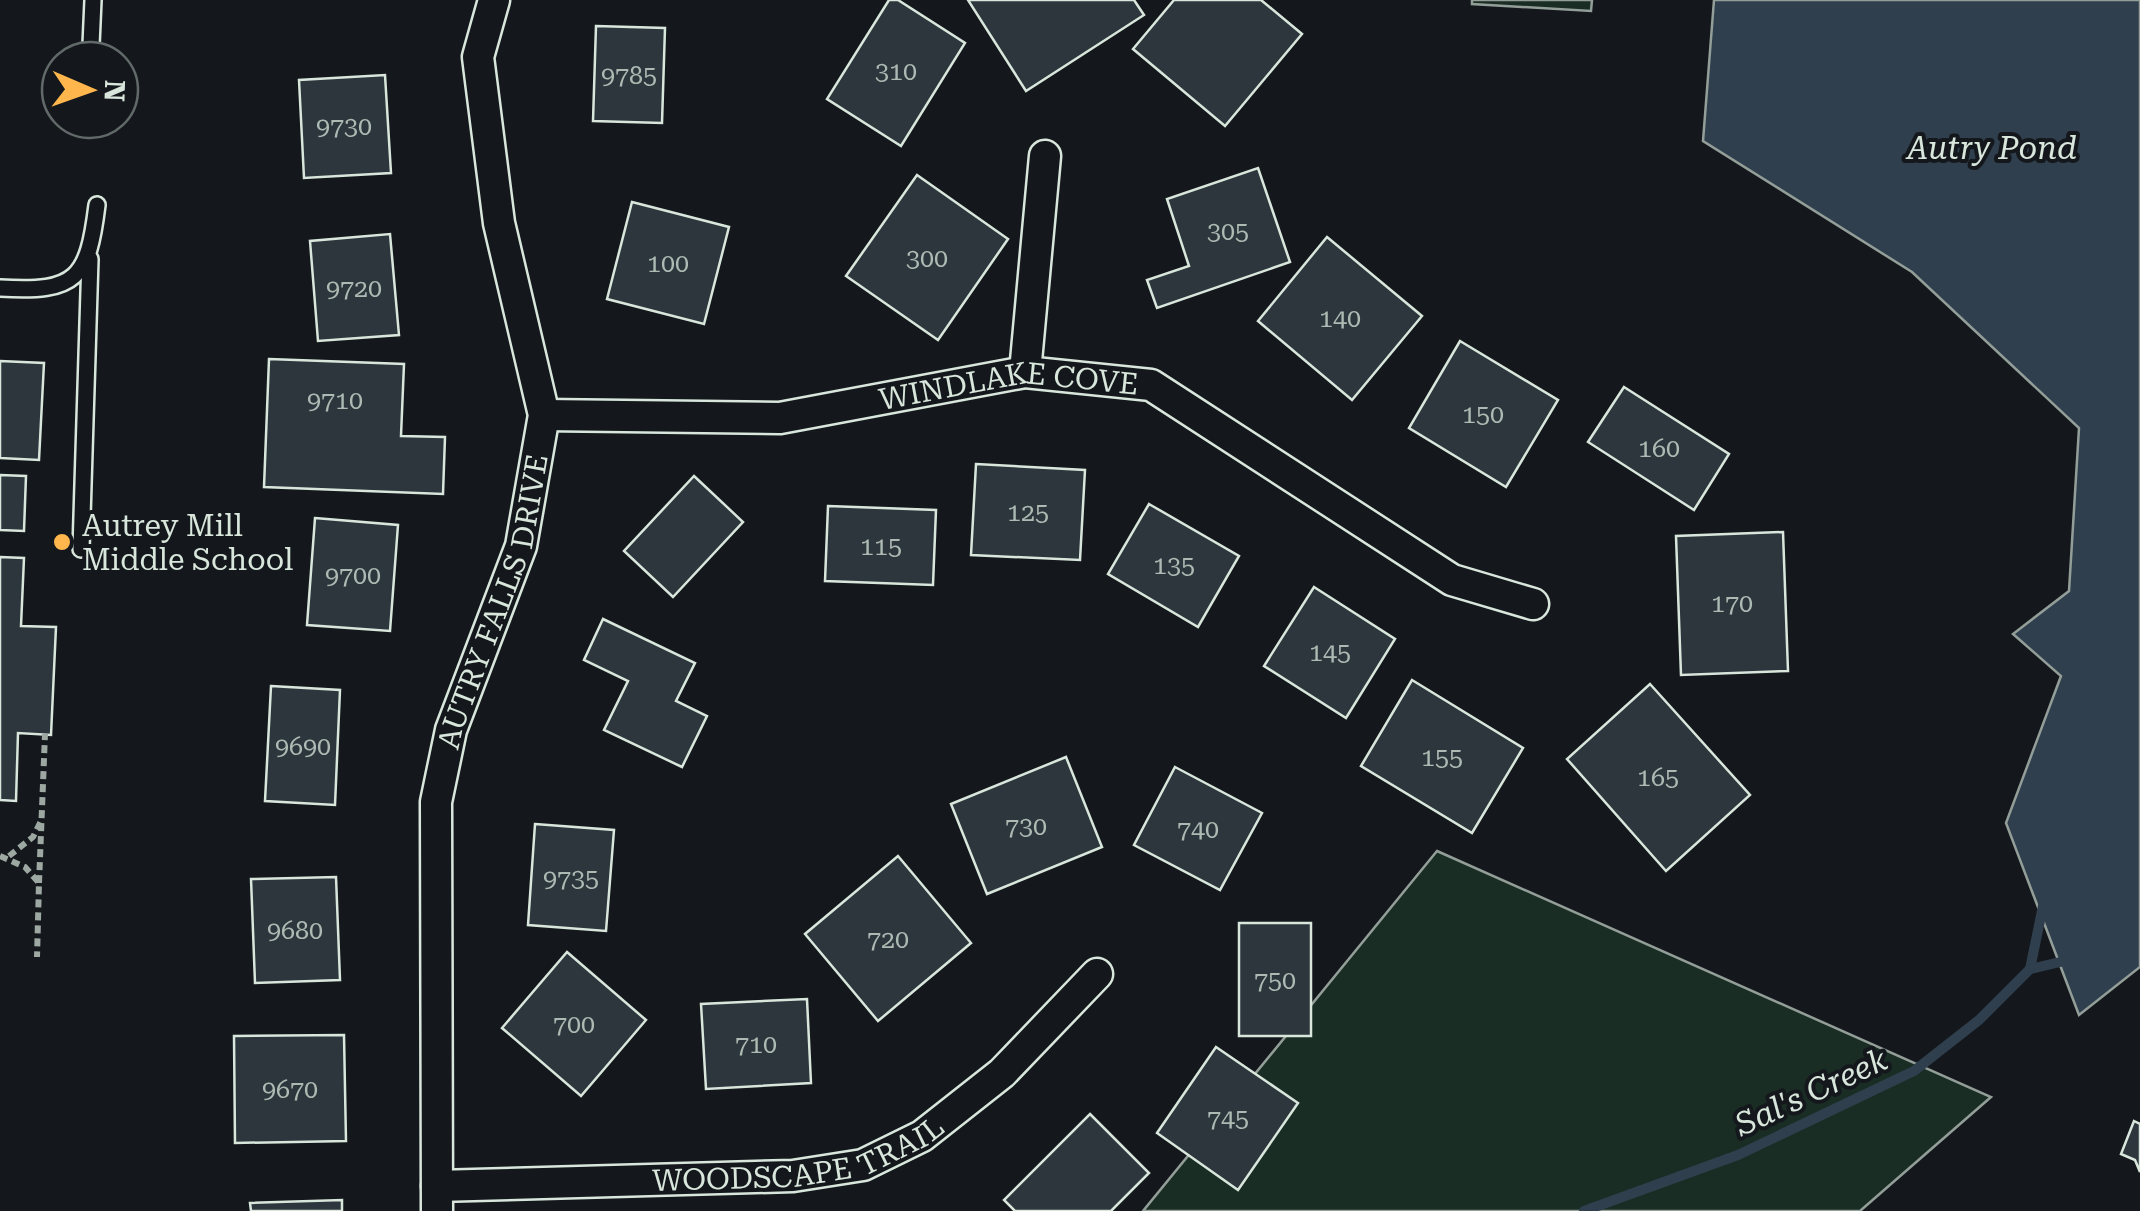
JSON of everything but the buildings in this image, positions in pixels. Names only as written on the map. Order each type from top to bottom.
[{"type":"street","name":"AUTRY FALLS DRIVE","points":[[437,1198],[436,802],[451,730],[521,546],[544,415],[499,223],[478,57],[494,0]]},
{"type":"street","points":[[1025,372],[1045,156]]},
{"type":"street","name":"WINDLAKE COVE","points":[[544,415],[780,418],[1025,372],[1151,385],[1452,580],[1534,604]]},
{"type":"street","name":"WOODSCAPE TRAIL","points":[[437,1198],[793,1176],[863,1165],[922,1136],[1002,1074],[1097,974]]},
{"type":"lane","points":[[91,40],[93,0]]},
{"type":"lane","points":[[80,549],[90,259],[97,205]]},
{"type":"lane","points":[[0,288],[34,290],[65,284],[90,259]]},
{"type":"path","points":[[37,957],[45,734]]},
{"type":"path","points":[[39,882],[4,856],[33,837],[42,819]]},
{"type":"green space","points":[[1472,0],[1592,0],[1591,11],[1472,4]]},
{"type":"green space","points":[[1437,851],[1991,1097],[1860,1211],[1143,1211]]},
{"type":"water","name":"Autry Pond","points":[[1714,0],[2140,0],[2140,967],[2079,1015],[2006,823],[2061,676],[2013,634],[2069,591],[2079,428],[1912,272],[1703,141]]},
{"type":"waterway","points":[[2030,969],[2043,906]]},
{"type":"waterway","points":[[2030,969],[2073,959]]},
{"type":"waterway","name":"Sal's Creek","points":[[1584,1211],[1738,1155],[1914,1071],[1979,1020],[2030,969]]},
{"type":"place","name":"Autrey Mill Middle School","points":[[62,542]]}]
